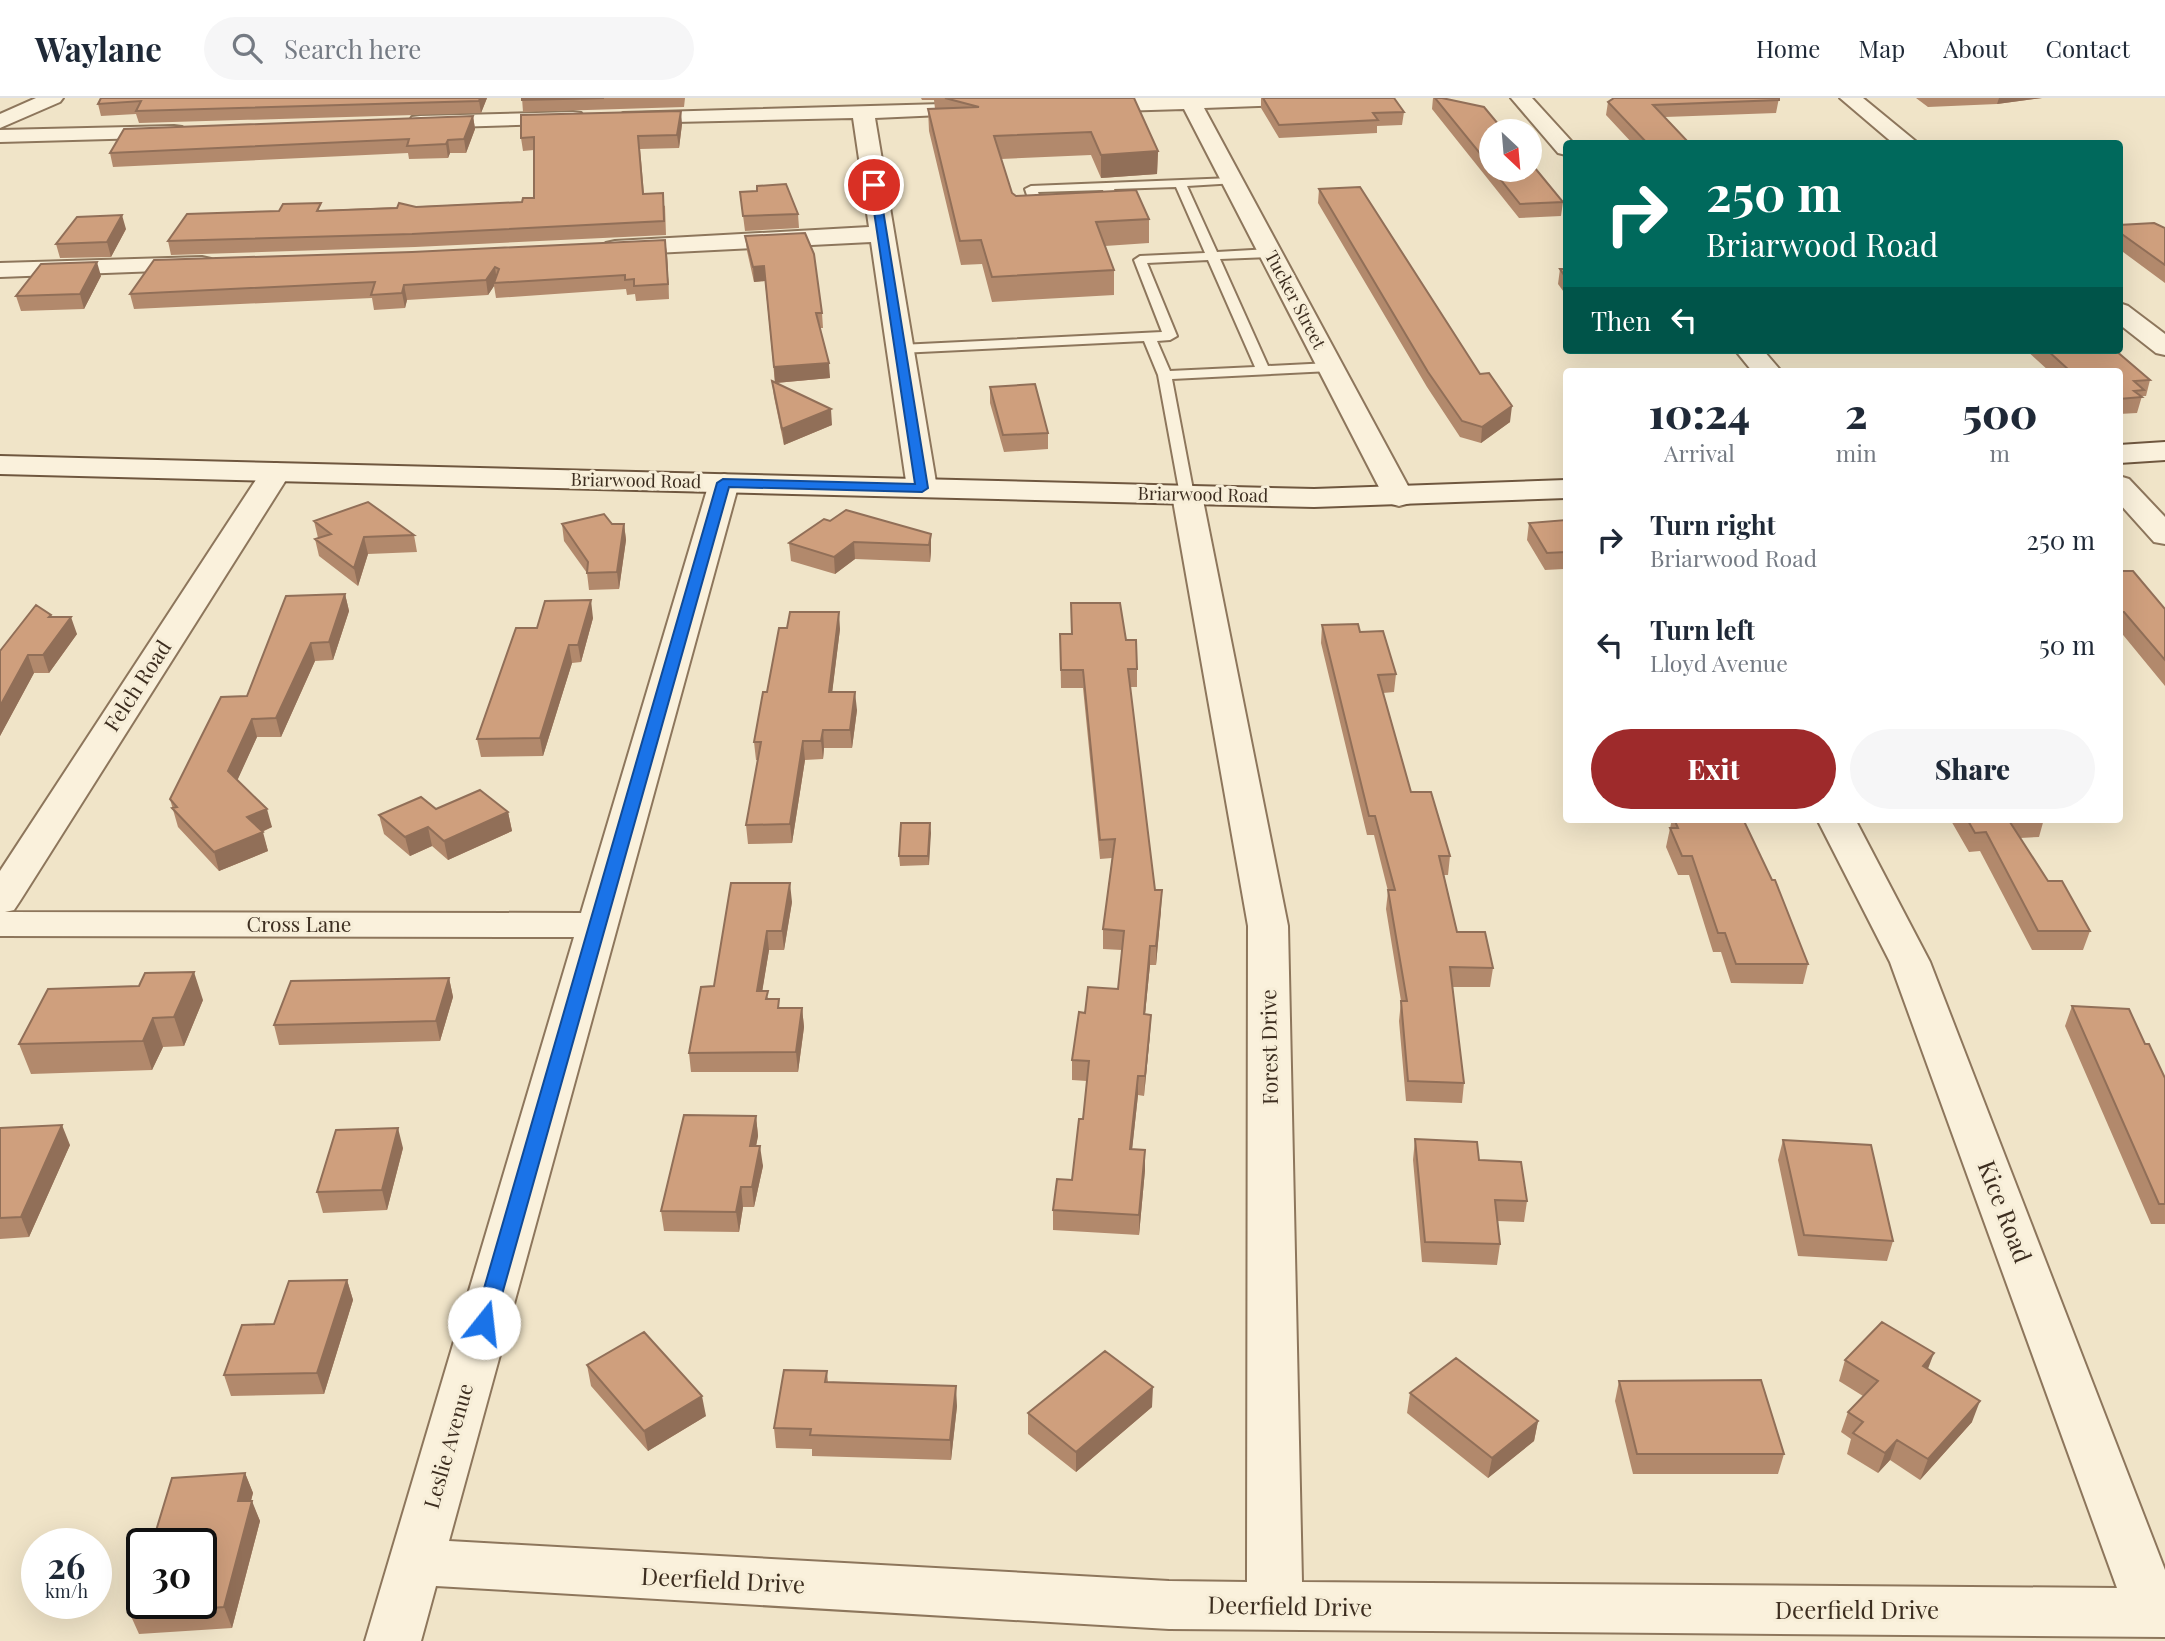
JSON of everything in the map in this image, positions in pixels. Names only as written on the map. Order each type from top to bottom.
[{"type":"street","points":[[0,122],[53,98]]},
{"type":"street","points":[[1068,106],[1310,98]]},
{"type":"street","points":[[1521,98],[1563,145]]},
{"type":"street","points":[[1850,98],[1903,140]]},
{"type":"street","name":"Tucker Street","points":[[1191,103],[1399,497]]},
{"type":"street","points":[[393,123],[606,118],[765,106],[863,112],[1000,108]]},
{"type":"street","points":[[863,112],[922,488]]},
{"type":"street","points":[[0,136],[191,131]]},
{"type":"street","points":[[596,249],[882,234]]},
{"type":"street","points":[[0,270],[221,263]]},
{"type":"street","points":[[2123,314],[2165,347]]},
{"type":"street","points":[[1752,354],[1764,368]]},
{"type":"street","points":[[2123,454],[2165,451]]},
{"type":"street","name":"Briarwood Road","points":[[0,464],[1187,495],[1399,497],[1563,489]]},
{"type":"street","name":"Felch Road","points":[[0,901],[276,472]]},
{"type":"street","name":"Leslie Avenue","points":[[393,1641],[723,483]]},
{"type":"street","points":[[2123,489],[2165,535]]},
{"type":"street","name":"Forest Drive","points":[[1187,495],[1268,926],[1275,1607]]},
{"type":"street","name":"Kice Road","points":[[1838,823],[1910,962],[2160,1613]]},
{"type":"street","name":"Cross Lane","points":[[0,924],[598,925]]},
{"type":"street","name":"Deerfield Drive","points":[[415,1562],[1168,1605],[2160,1613]]},
{"type":"lane","points":[[1062,203],[1036,204],[1031,189],[1232,181]]},
{"type":"lane","points":[[1180,183],[1263,370]]},
{"type":"lane","points":[[1088,202],[1113,201],[1107,186]]},
{"type":"lane","points":[[900,349],[1170,336],[1140,260],[1270,253]]},
{"type":"lane","points":[[1149,337],[1165,375],[1187,495]]},
{"type":"lane","points":[[1165,375],[1330,367]]},
{"type":"building","points":[[101,98],[480,98],[479,101],[136,111],[141,101],[98,104]]},
{"type":"building","points":[[522,98],[604,98],[522,100]]},
{"type":"building","points":[[945,98],[1134,98],[1158,151],[1101,155],[1091,132],[994,136],[1012,193],[1016,196],[1136,190],[1149,219],[1096,222],[1114,270],[992,277],[981,240],[960,241],[928,109],[979,107]]},
{"type":"building","points":[[1263,98],[1394,98],[1404,112],[1373,113],[1378,120],[1279,125]]},
{"type":"building","points":[[1435,98],[1484,107],[1494,119],[1479,119],[1479,152]]},
{"type":"building","points":[[1614,98],[1779,98],[1653,105],[1686,140],[1644,140],[1608,102]]},
{"type":"building","points":[[681,111],[677,135],[638,136],[643,194],[663,193],[664,221],[412,234],[168,241],[187,214],[279,211],[283,204],[321,203],[317,211],[397,208],[399,203],[416,207],[522,202],[523,198],[534,198],[534,137],[521,138],[521,115]]},
{"type":"building","points":[[473,116],[464,139],[448,140],[446,144],[407,146],[409,139],[110,153],[124,129]]},
{"type":"building","points":[[1542,177],[1563,202],[1520,204],[1503,182],[1542,182]]},
{"type":"building","points":[[786,184],[798,214],[743,216],[740,192],[757,191],[757,186]]},
{"type":"building","points":[[1360,187],[1480,374],[1489,373],[1512,406],[1482,427],[1462,421],[1428,372],[1319,189]]},
{"type":"building","points":[[122,215],[107,242],[56,244],[77,217]]},
{"type":"building","points":[[2154,223],[2165,228],[2165,265],[2123,235],[2123,225]]},
{"type":"building","points":[[805,233],[814,254],[822,313],[816,313],[829,363],[774,367],[764,266],[753,267],[745,236]]},
{"type":"building","points":[[665,240],[668,284],[634,286],[634,279],[625,280],[625,275],[494,283],[499,269],[495,267],[486,280],[404,285],[402,293],[371,295],[375,282],[130,294],[154,260]]},
{"type":"building","points":[[97,262],[80,294],[16,296],[41,264]]},
{"type":"building","points":[[2051,354],[2120,354],[2150,380],[2134,381],[2144,390],[2134,391],[2142,397],[2123,399],[2123,368],[2067,368]]},
{"type":"building","points":[[772,381],[831,409],[782,429]]},
{"type":"building","points":[[1035,384],[1048,433],[1003,435],[990,387]]},
{"type":"building","points":[[368,502],[414,535],[364,537],[354,568],[315,539],[331,534],[314,521]]},
{"type":"building","points":[[846,510],[931,534],[929,545],[854,542],[834,557],[789,543],[824,519],[830,521]]},
{"type":"building","points":[[604,514],[612,524],[624,524],[617,572],[587,573],[588,562],[562,524]]},
{"type":"building","points":[[1563,520],[1563,552],[1547,553],[1529,523]]},
{"type":"building","points":[[2123,571],[2133,571],[2165,609],[2165,660],[2124,612]]},
{"type":"building","points":[[345,594],[329,642],[311,643],[276,718],[252,719],[228,771],[267,809],[247,817],[263,832],[214,852],[172,808],[177,807],[170,799],[221,697],[247,696],[286,596]]},
{"type":"building","points":[[591,600],[578,645],[569,645],[540,738],[477,739],[516,628],[537,628],[545,601]]},
{"type":"building","points":[[1071,603],[1120,603],[1126,640],[1136,640],[1137,669],[1128,669],[1155,890],[1162,890],[1156,946],[1150,946],[1144,1014],[1151,1015],[1145,1076],[1138,1076],[1130,1149],[1145,1150],[1139,1215],[1053,1210],[1057,1179],[1072,1180],[1079,1119],[1083,1119],[1089,1061],[1072,1060],[1079,1012],[1085,1013],[1088,987],[1118,989],[1124,931],[1103,929],[1115,839],[1100,840],[1083,670],[1061,670],[1060,634],[1072,634]]},
{"type":"building","points":[[36,605],[51,615],[49,617],[71,617],[43,655],[28,655],[0,706],[0,651]]},
{"type":"building","points":[[790,612],[839,612],[829,692],[855,692],[850,730],[823,730],[821,741],[803,741],[790,824],[746,825],[761,742],[754,742],[763,692],[767,692],[779,628],[787,628]]},
{"type":"building","points":[[1358,624],[1360,632],[1383,631],[1396,674],[1378,675],[1411,792],[1431,792],[1450,856],[1439,856],[1457,932],[1485,932],[1493,968],[1450,967],[1464,1083],[1408,1081],[1401,1001],[1407,1001],[1388,890],[1395,890],[1375,816],[1369,816],[1322,625]]},
{"type":"building","points":[[480,790],[508,812],[444,841],[428,827],[405,837],[379,815],[421,797],[436,809]]},
{"type":"building","points":[[901,823],[930,823],[928,856],[899,856]]},
{"type":"building","points":[[1676,823],[1745,823],[1772,880],[1775,880],[1808,964],[1736,964],[1725,933],[1718,933],[1692,856],[1682,856],[1670,828],[1678,828]]},
{"type":"building","points":[[1969,823],[2011,823],[2048,881],[2062,881],[2090,931],[2038,931],[1986,832],[1975,833]]},
{"type":"building","points":[[731,883],[790,883],[782,931],[767,931],[757,991],[768,991],[766,999],[779,999],[778,1008],[802,1008],[796,1052],[689,1053],[701,987],[714,986]]},
{"type":"building","points":[[194,972],[174,1017],[153,1018],[143,1041],[19,1044],[48,989],[139,986],[145,973]]},
{"type":"building","points":[[449,978],[436,1021],[274,1025],[291,981]]},
{"type":"building","points":[[2072,1006],[2129,1009],[2165,1078],[2165,1204],[2159,1204]]},
{"type":"building","points":[[684,1115],[756,1116],[750,1146],[760,1146],[752,1187],[741,1187],[736,1212],[661,1211]]},
{"type":"building","points":[[62,1125],[21,1217],[0,1218],[0,1128]]},
{"type":"building","points":[[398,1128],[382,1190],[317,1192],[336,1130]]},
{"type":"building","points":[[1415,1139],[1477,1142],[1479,1160],[1521,1162],[1527,1201],[1495,1200],[1500,1244],[1425,1242]]},
{"type":"building","points":[[1783,1140],[1871,1145],[1893,1241],[1804,1235]]},
{"type":"building","points":[[347,1280],[317,1373],[224,1375],[242,1325],[274,1324],[289,1281]]},
{"type":"building","points":[[1882,1322],[1934,1353],[1923,1366],[1980,1401],[1928,1459],[1897,1440],[1885,1453],[1853,1433],[1863,1422],[1848,1412],[1878,1381],[1845,1360]]},
{"type":"building","points":[[644,1332],[702,1396],[644,1431],[587,1365]]},
{"type":"building","points":[[1105,1351],[1153,1387],[1076,1452],[1028,1413]]},
{"type":"building","points":[[1456,1358],[1538,1421],[1492,1458],[1410,1393]]},
{"type":"building","points":[[784,1370],[827,1371],[825,1382],[956,1386],[950,1440],[810,1435],[811,1429],[774,1428]]},
{"type":"building","points":[[1761,1380],[1784,1454],[1637,1454],[1619,1381]]},
{"type":"building","points":[[245,1473],[238,1501],[252,1501],[224,1607],[217,1608],[217,1528],[157,1528],[172,1478]]},
{"type":"route","points":[[484,1323],[723,483],[922,488],[874,185]]}]
